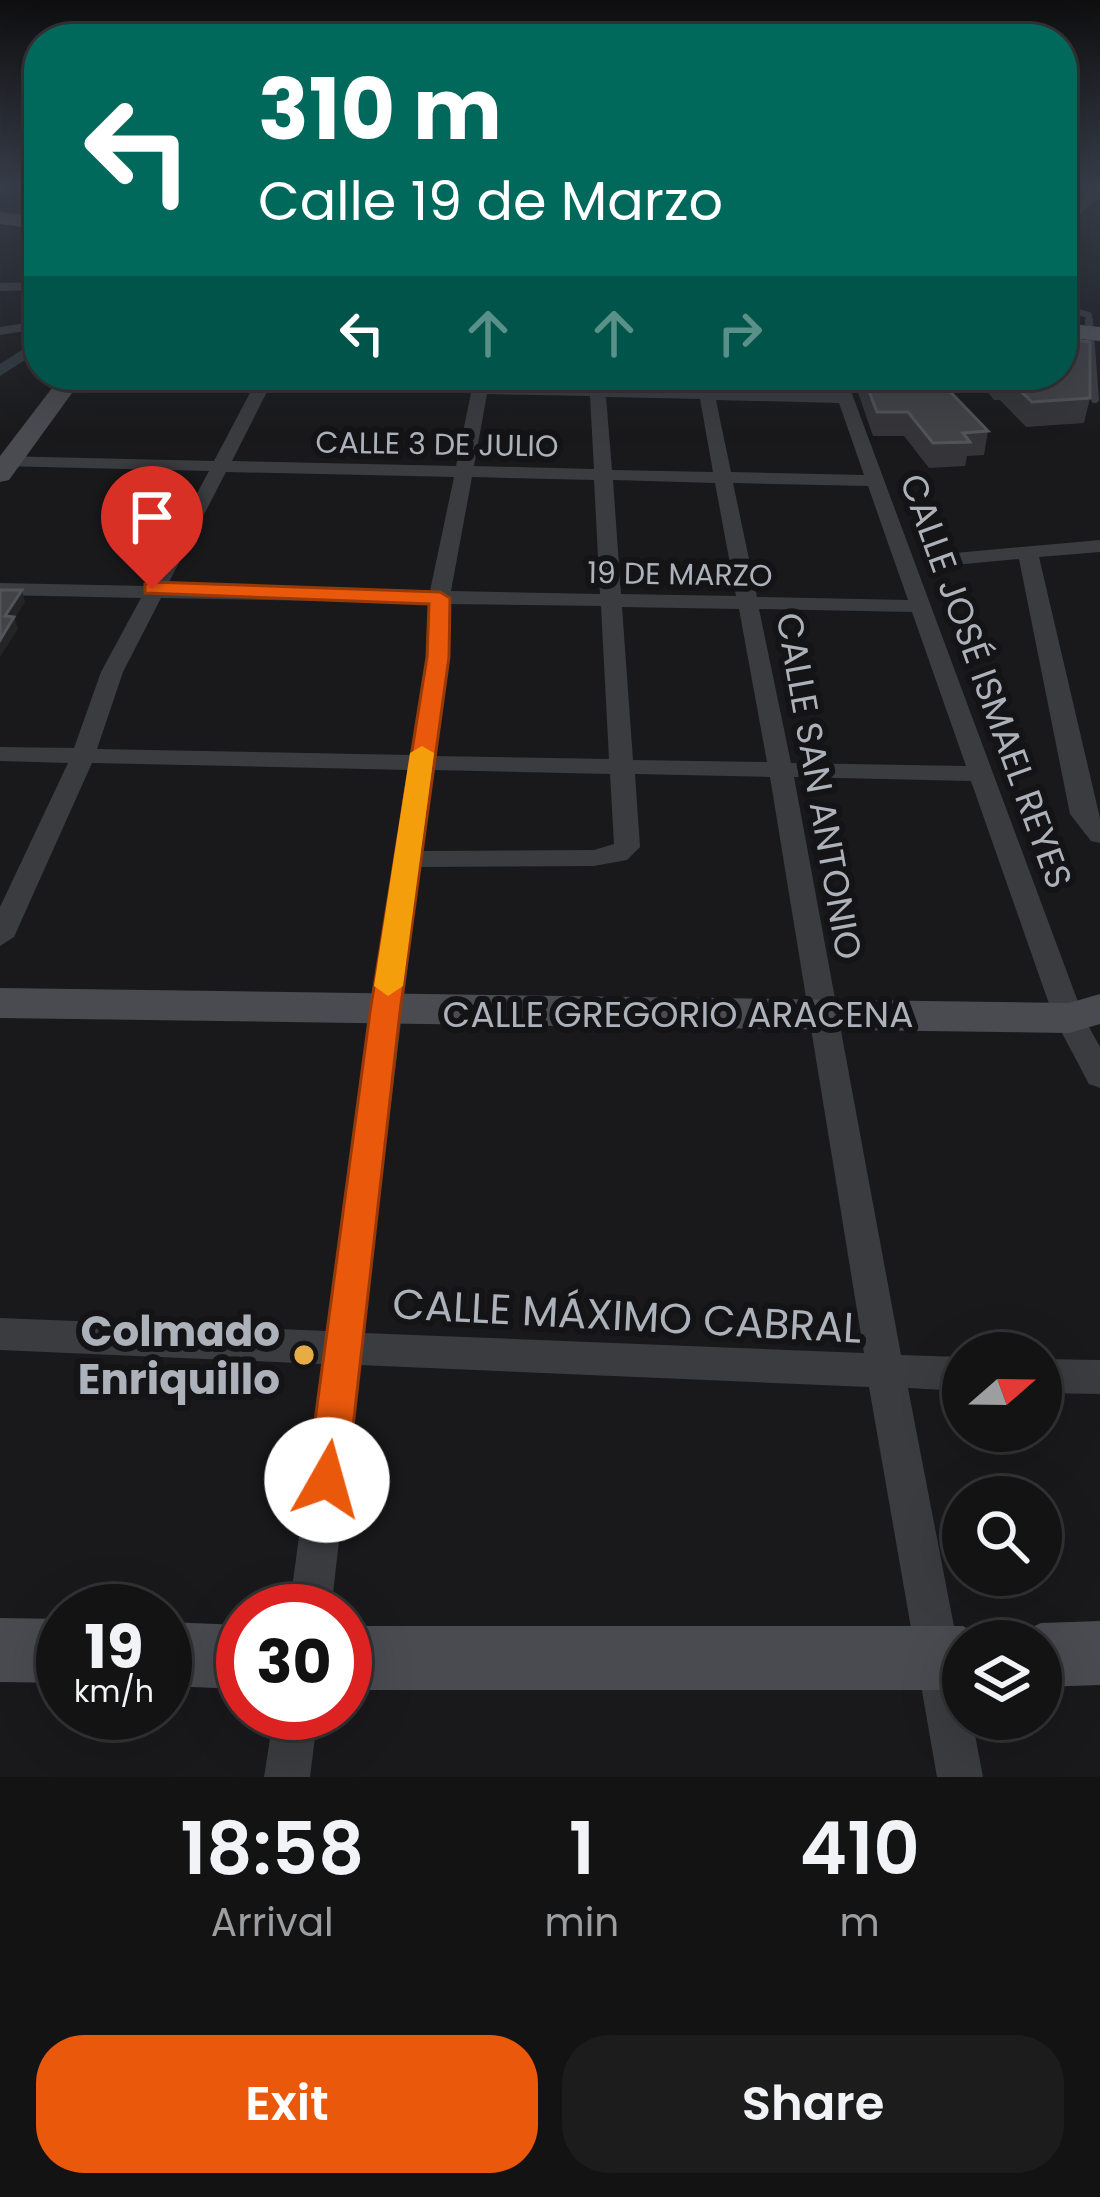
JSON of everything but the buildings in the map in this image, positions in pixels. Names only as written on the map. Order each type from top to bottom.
[{"type":"street","points":[[3,465],[63,390]]},
{"type":"street","points":[[0,937],[83,756],[112,672],[260,390]]},
{"type":"street","points":[[314,1584],[385,1012],[438,657],[440,598],[480,390]]},
{"type":"street","points":[[407,859],[618,854],[627,847],[597,390]]},
{"type":"street","name":"CALLE SAN ANTONIO","points":[[707,390],[719,476],[781,772],[886,1372],[942,1620]]},
{"type":"street","name":"CALLE JOSÉ ISMAEL REYES","points":[[843,390],[919,606],[1084,1013],[1100,1076]]},
{"type":"street","name":"CALLE 3 DE JULIO","points":[[3,465],[873,481]]},
{"type":"street","points":[[944,560],[1100,546]]},
{"type":"street","points":[[1028,554],[1083,814],[1100,835]]},
{"type":"street","name":"19 DE MARZO","points":[[0,589],[919,606]]},
{"type":"street","points":[[0,754],[984,774]]},
{"type":"street","name":"CALLE GREGORIO ARACENA","points":[[0,1003],[385,1012],[1084,1013]]},
{"type":"street","name":"CALLE MÁXIMO CABRAL","points":[[0,1334],[942,1373]]},
{"type":"street","points":[[1062,1377],[1100,1378]]},
{"type":"street","points":[[0,1650],[36,1651]]},
{"type":"street","points":[[1062,1654],[1100,1653]]},
{"type":"street","points":[[372,1658],[942,1658]]},
{"type":"street","points":[[287,1777],[292,1740]]},
{"type":"street","name":"CALLE SAN ANTONIO","points":[[957,1740],[960,1777]]},
{"type":"lane","points":[[1077,312],[1089,315],[1083,339],[1095,399]]},
{"type":"waterway","points":[[0,371],[24,354]]},
{"type":"slow traffic","points":[[388,986],[422,753]]},
{"type":"place","name":"Colmado Enriquillo","points":[[304,1355]]},
{"type":"route","points":[[152,589],[440,598],[438,657],[385,1012],[327,1480]]}]
